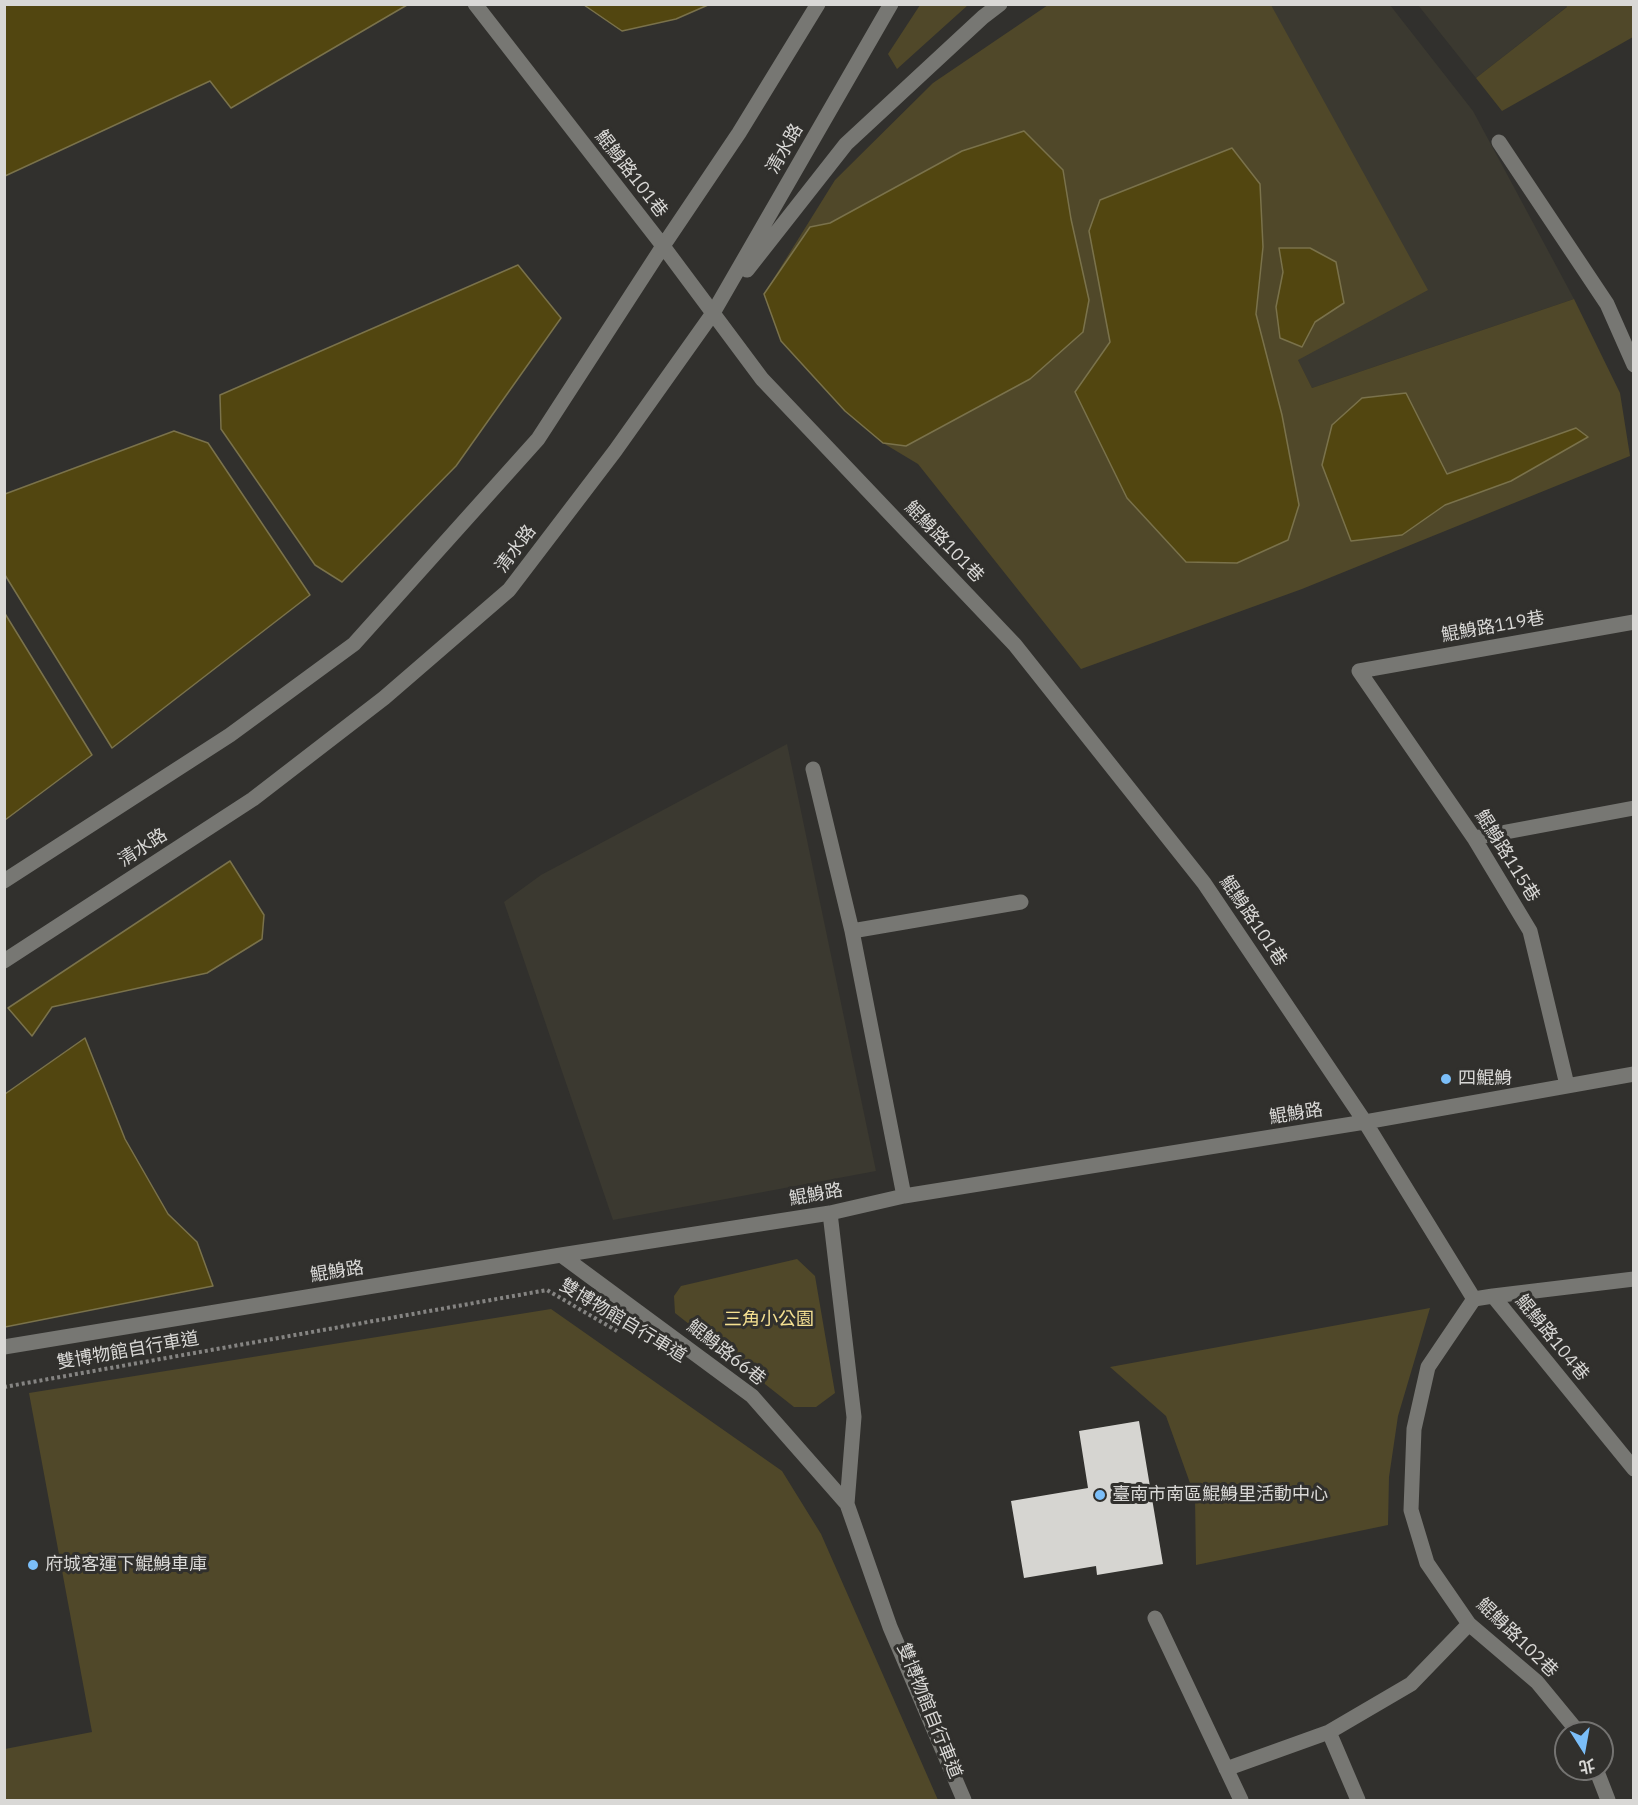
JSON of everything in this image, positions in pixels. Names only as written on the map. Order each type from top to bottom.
[{"type":"street","name":"鯤鯓路101巷","points":[[475,4],[663,246],[762,379],[1015,645],[1204,884],[1365,1122]]},
{"type":"street","points":[[4,881],[230,735],[354,644],[538,440],[739,133],[818,4]]},
{"type":"street","name":"清水路","points":[[4,961],[253,799],[384,698],[509,590],[615,451],[713,313],[891,4]]},
{"type":"street","points":[[713,313],[846,144],[983,17],[1000,4]]},
{"type":"street","points":[[1499,142],[1607,304],[1634,365]]},
{"type":"street","name":"鯤鯓路119巷","points":[[1359,671],[1634,622]]},
{"type":"street","name":"鯤鯓路115巷","points":[[1359,671],[1474,838],[1530,931],[1567,1086]]},
{"type":"street","points":[[813,769],[852,931],[904,1196]]},
{"type":"street","points":[[1474,838],[1634,808]]},
{"type":"street","points":[[852,931],[1021,902]]},
{"type":"street","name":"鯤鯓路","points":[[4,1347],[830,1213],[904,1196],[1365,1122],[1634,1074]]},
{"type":"street","points":[[1365,1122],[1474,1299]]},
{"type":"street","name":"鯤鯓路66巷","points":[[830,1213],[854,1418],[847,1504]]},
{"type":"street","name":"鯤鯓路66巷","points":[[561,1255],[752,1396],[847,1504],[890,1627],[964,1800]]},
{"type":"street","points":[[1493,1296],[1634,1279]]},
{"type":"street","name":"鯤鯓路104巷","points":[[1474,1299],[1493,1296],[1634,1469]]},
{"type":"street","name":"鯤鯓路102巷","points":[[1474,1299],[1428,1367],[1414,1429],[1411,1510],[1426,1563],[1469,1624],[1537,1682],[1570,1721]]},
{"type":"street","points":[[1155,1618],[1241,1800]]},
{"type":"street","points":[[1226,1769],[1329,1732],[1411,1684],[1469,1624]]},
{"type":"street","points":[[1329,1732],[1358,1800]]},
{"type":"street","points":[[1601,1781],[1608,1800]]},
{"type":"path","name":"雙博物館自行車道","points":[[4,1387],[547,1290],[624,1335]]},
{"type":"shaded area","points":[[1566,4],[1568,6],[1476,78],[1418,5]]},
{"type":"shaded area","points":[[4,5],[407,5],[231,108],[210,81],[5,176]]},
{"type":"shaded area","points":[[584,5],[708,5],[676,19],[622,31]]},
{"type":"shaded area","points":[[1271,5],[1390,5],[1473,111],[1574,299],[1312,388],[1298,360]]},
{"type":"shaded area","points":[[1024,131],[1063,170],[1089,300],[1083,332],[1030,379],[906,446],[883,443],[845,411],[781,341],[764,294],[810,227],[830,223],[962,151]]},
{"type":"shaded area","points":[[1232,148],[1260,184],[1263,247],[1256,314],[1282,415],[1299,505],[1288,540],[1237,563],[1186,562],[1127,498],[1075,392],[1110,342],[1089,231],[1100,200]]},
{"type":"shaded area","points":[[1279,248],[1310,248],[1336,262],[1344,303],[1315,322],[1302,347],[1280,338],[1276,307],[1283,272]]},
{"type":"shaded area","points":[[518,265],[561,318],[456,466],[342,582],[315,565],[221,429],[220,395]]},
{"type":"shaded area","points":[[1406,393],[1447,474],[1576,428],[1588,437],[1511,481],[1445,505],[1402,535],[1351,541],[1322,465],[1332,425],[1362,398]]},
{"type":"shaded area","points":[[174,431],[208,443],[310,595],[112,748],[5,575],[5,494]]},
{"type":"shaded area","points":[[4,612],[92,755],[5,820],[4,820]]},
{"type":"shaded area","points":[[787,744],[876,1171],[613,1220],[504,902],[541,875]]},
{"type":"shaded area","points":[[230,861],[264,915],[262,939],[207,973],[52,1007],[32,1036],[8,1008]]},
{"type":"shaded area","points":[[85,1038],[125,1139],[168,1214],[197,1242],[213,1286],[5,1327],[5,1094]]},
{"type":"green space","points":[[920,5],[968,5],[897,69],[888,54]]},
{"type":"green space","points":[[1048,5],[1271,5],[1428,290],[1298,360],[1312,388],[1574,299],[1620,393],[1630,456],[1302,589],[1081,669],[918,464],[883,443],[845,411],[781,341],[764,294],[835,180],[933,83]]},
{"type":"green space","points":[[1566,5],[1633,5],[1633,37],[1502,111],[1476,78],[1567,7]]},
{"type":"green space","name":"三角小公園","points":[[797,1259],[815,1276],[835,1393],[816,1407],[794,1407],[675,1313],[674,1296],[681,1286]]},
{"type":"green space","points":[[1430,1308],[1398,1416],[1389,1477],[1388,1525],[1196,1565],[1195,1497],[1166,1416],[1110,1367]]},
{"type":"green space","points":[[551,1309],[782,1471],[821,1534],[938,1800],[5,1800],[5,1749],[92,1732],[29,1393]]},
{"type":"building","name":"臺南市南區鯤鯓里活動中心","points":[[1139,1421],[1163,1564],[1097,1575],[1096,1566],[1024,1578],[1011,1501],[1088,1488],[1079,1431]]},
{"type":"place","name":"四鯤鯓","points":[[1446,1079]]},
{"type":"place","name":"臺南市南區鯤鯓里活動中心","points":[[1100,1495]]},
{"type":"place","name":"府城客運下鯤鯓車庫","points":[[33,1565]]}]
